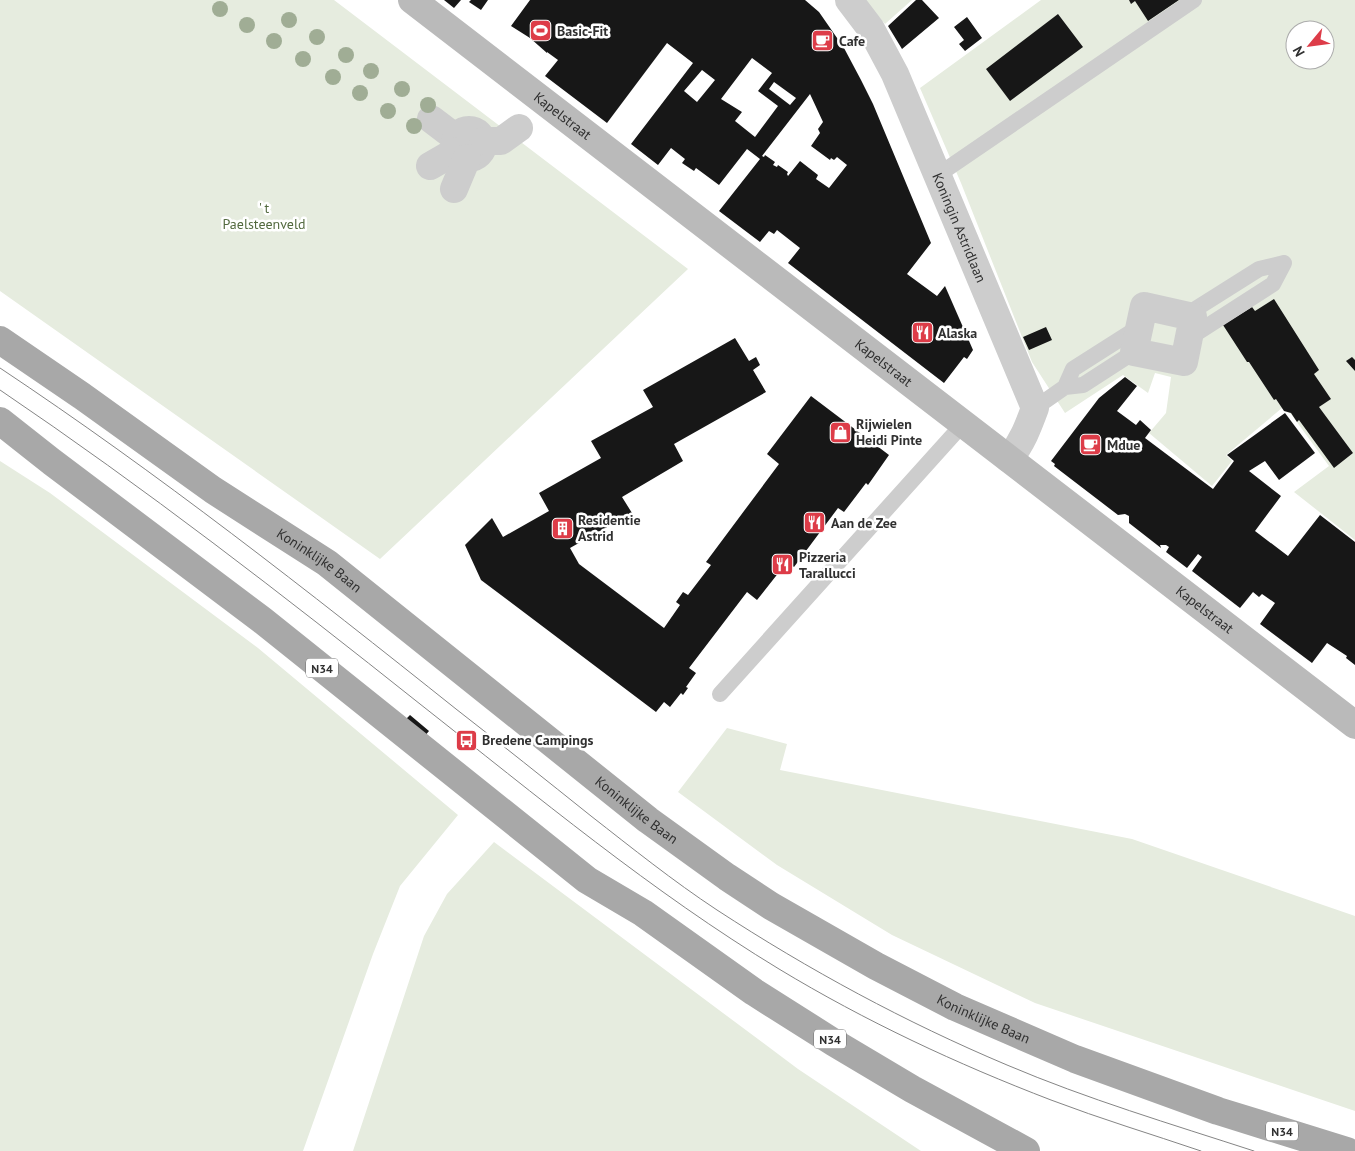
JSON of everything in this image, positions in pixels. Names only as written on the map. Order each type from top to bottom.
[{"type":"main road","name":"Koninklijke Baan","points":[[0,340],[213,490],[327,563],[648,820],[727,877],[779,910],[868,961],[955,1007],[1075,1059],[1218,1111],[1347,1151]]},
{"type":"main road","name":"N34","points":[[0,421],[269,626],[587,880],[643,913],[754,992],[834,1042],[912,1089],[1026,1151]]},
{"type":"street","name":"Kapelstraat","points":[[412,0],[1355,725]]},
{"type":"street","name":"Koningin Astridlaan","points":[[849,0],[871,29],[895,74],[1035,408]]},
{"type":"street","points":[[431,119],[486,144]]},
{"type":"street","points":[[430,166],[486,144]]},
{"type":"street","points":[[454,190],[486,144]]},
{"type":"street","points":[[1144,306],[1187,327],[1184,362],[1137,339],[1144,306]]},
{"type":"street","points":[[1009,459],[1025,435],[1035,408]]},
{"type":"lane","points":[[938,174],[1194,0]]},
{"type":"lane","points":[[1284,263],[1273,284],[1187,327],[1259,269],[1284,263]]},
{"type":"lane","points":[[1035,408],[1065,387],[1083,385],[1137,339]]},
{"type":"lane","points":[[1065,387],[1073,369],[1137,339]]},
{"type":"lane","points":[[720,694],[963,424]]},
{"type":"green space","name":"' t Paelsteenveld","points":[[0,0],[334,0],[688,269],[380,559],[0,291]]},
{"type":"green space","points":[[864,0],[912,0],[885,24]]},
{"type":"green space","points":[[1041,0],[1355,0],[1355,540],[1294,492],[1329,466],[1291,414],[1282,408],[1226,455],[1232,461],[1212,486],[1149,433],[1166,413],[1171,377],[1155,373],[1148,393],[1123,375],[1065,413],[1032,362],[961,183],[920,88]]},
{"type":"green space","points":[[0,461],[50,493],[258,648],[458,815],[400,886],[373,954],[303,1151],[0,1151]]},
{"type":"green space","points":[[727,728],[787,744],[780,770],[1132,839],[1355,916],[1355,1111],[1035,1003],[892,935],[777,865],[678,792]]},
{"type":"green space","points":[[494,842],[798,1069],[921,1151],[353,1151],[424,936],[447,894]]},
{"type":"building","points":[[444,0],[461,0],[454,8]]},
{"type":"building","points":[[471,0],[488,0],[481,10],[469,2]]},
{"type":"building","points":[[530,0],[805,0],[819,12],[844,48],[861,80],[873,104],[931,243],[907,274],[937,296],[945,286],[973,350],[967,359],[964,357],[944,383],[788,263],[800,248],[777,230],[774,234],[769,231],[760,242],[719,211],[760,159],[747,149],[719,185],[696,168],[694,171],[682,163],[685,159],[671,148],[658,165],[631,144],[693,63],[667,43],[607,123],[545,76],[558,60],[511,26]],"holes":[[[752,58],[772,73],[758,91],[778,106],[755,137],[735,121],[742,112],[721,99]],[[702,70],[715,80],[697,102],[684,91]],[[774,82],[796,98],[790,105],[769,89]],[[810,94],[823,122],[818,129],[820,133],[811,146],[830,160],[831,158],[834,160],[837,157],[847,165],[829,188],[816,179],[818,175],[800,161],[788,176],[788,172],[778,165],[777,167],[773,165],[775,162],[765,155],[764,157],[762,156]]]},
{"type":"building","points":[[916,0],[922,0],[939,18],[902,49],[888,26]]},
{"type":"building","points":[[1129,0],[1179,0],[1148,21],[1135,1],[1131,4]]},
{"type":"building","points":[[1058,14],[1083,47],[1010,101],[986,69]]},
{"type":"building","points":[[967,17],[982,38],[965,51],[959,44],[964,40],[954,27]]},
{"type":"building","points":[[1274,299],[1319,370],[1314,374],[1331,399],[1319,407],[1353,453],[1334,468],[1299,420],[1297,422],[1291,413],[1284,411],[1276,399],[1274,400],[1223,325],[1252,307],[1255,311]]},
{"type":"building","points":[[1046,327],[1052,340],[1029,350],[1023,337]]},
{"type":"building","name":"Residentie Astrid","points":[[735,338],[749,361],[756,357],[760,365],[753,370],[766,392],[674,444],[683,461],[622,497],[632,513],[570,548],[579,564],[664,628],[680,605],[676,602],[683,592],[688,595],[711,565],[706,562],[779,464],[767,454],[811,396],[889,455],[868,485],[866,483],[844,512],[838,508],[794,567],[787,562],[757,600],[747,592],[689,668],[696,673],[683,695],[681,693],[670,707],[664,702],[656,712],[481,580],[465,545],[492,518],[503,537],[549,511],[539,493],[601,458],[591,441],[653,407],[643,390]]},
{"type":"building","points":[[1352,357],[1355,360],[1355,371],[1346,361]]},
{"type":"building","points":[[1125,377],[1137,386],[1117,411],[1136,425],[1140,420],[1151,430],[1145,438],[1213,489],[1234,461],[1227,455],[1285,413],[1315,453],[1279,480],[1265,461],[1249,471],[1281,496],[1255,531],[1288,556],[1320,515],[1355,542],[1355,665],[1346,658],[1347,656],[1327,643],[1312,663],[1260,624],[1275,603],[1262,594],[1259,597],[1253,592],[1240,608],[1192,571],[1202,557],[1198,554],[1187,568],[1166,552],[1169,547],[1160,545],[1161,548],[1129,523],[1129,516],[1125,514],[1118,515],[1054,466],[1055,464],[1051,461],[1099,398]]},
{"type":"building","points":[[410,715],[429,731],[424,737],[404,721]]},
{"type":"tram line","points":[[0,368],[175,491],[345,621],[653,864],[701,899],[752,932],[858,994],[932,1031],[1007,1065],[1129,1111],[1254,1151]]},
{"type":"tram line","points":[[0,390],[108,465],[213,543],[640,876],[779,969],[878,1024],[981,1072],[1051,1100],[1201,1151]]},
{"type":"place","name":"Basic-Fit","points":[[541,31]]},
{"type":"place","name":"Cafe","points":[[823,41]]},
{"type":"place","name":"Alaska","points":[[922,333]]},
{"type":"place","name":"Rijwielen Heidi Pinte","points":[[840,432]]},
{"type":"place","name":"Mdue","points":[[1091,445]]},
{"type":"place","name":"Aan de Zee","points":[[815,523]]},
{"type":"place","name":"Residentie Astrid","points":[[562,528]]},
{"type":"place","name":"Pizzeria Tarallucci","points":[[783,565]]},
{"type":"place","name":"Bredene Campings","points":[[466,740]]}]
